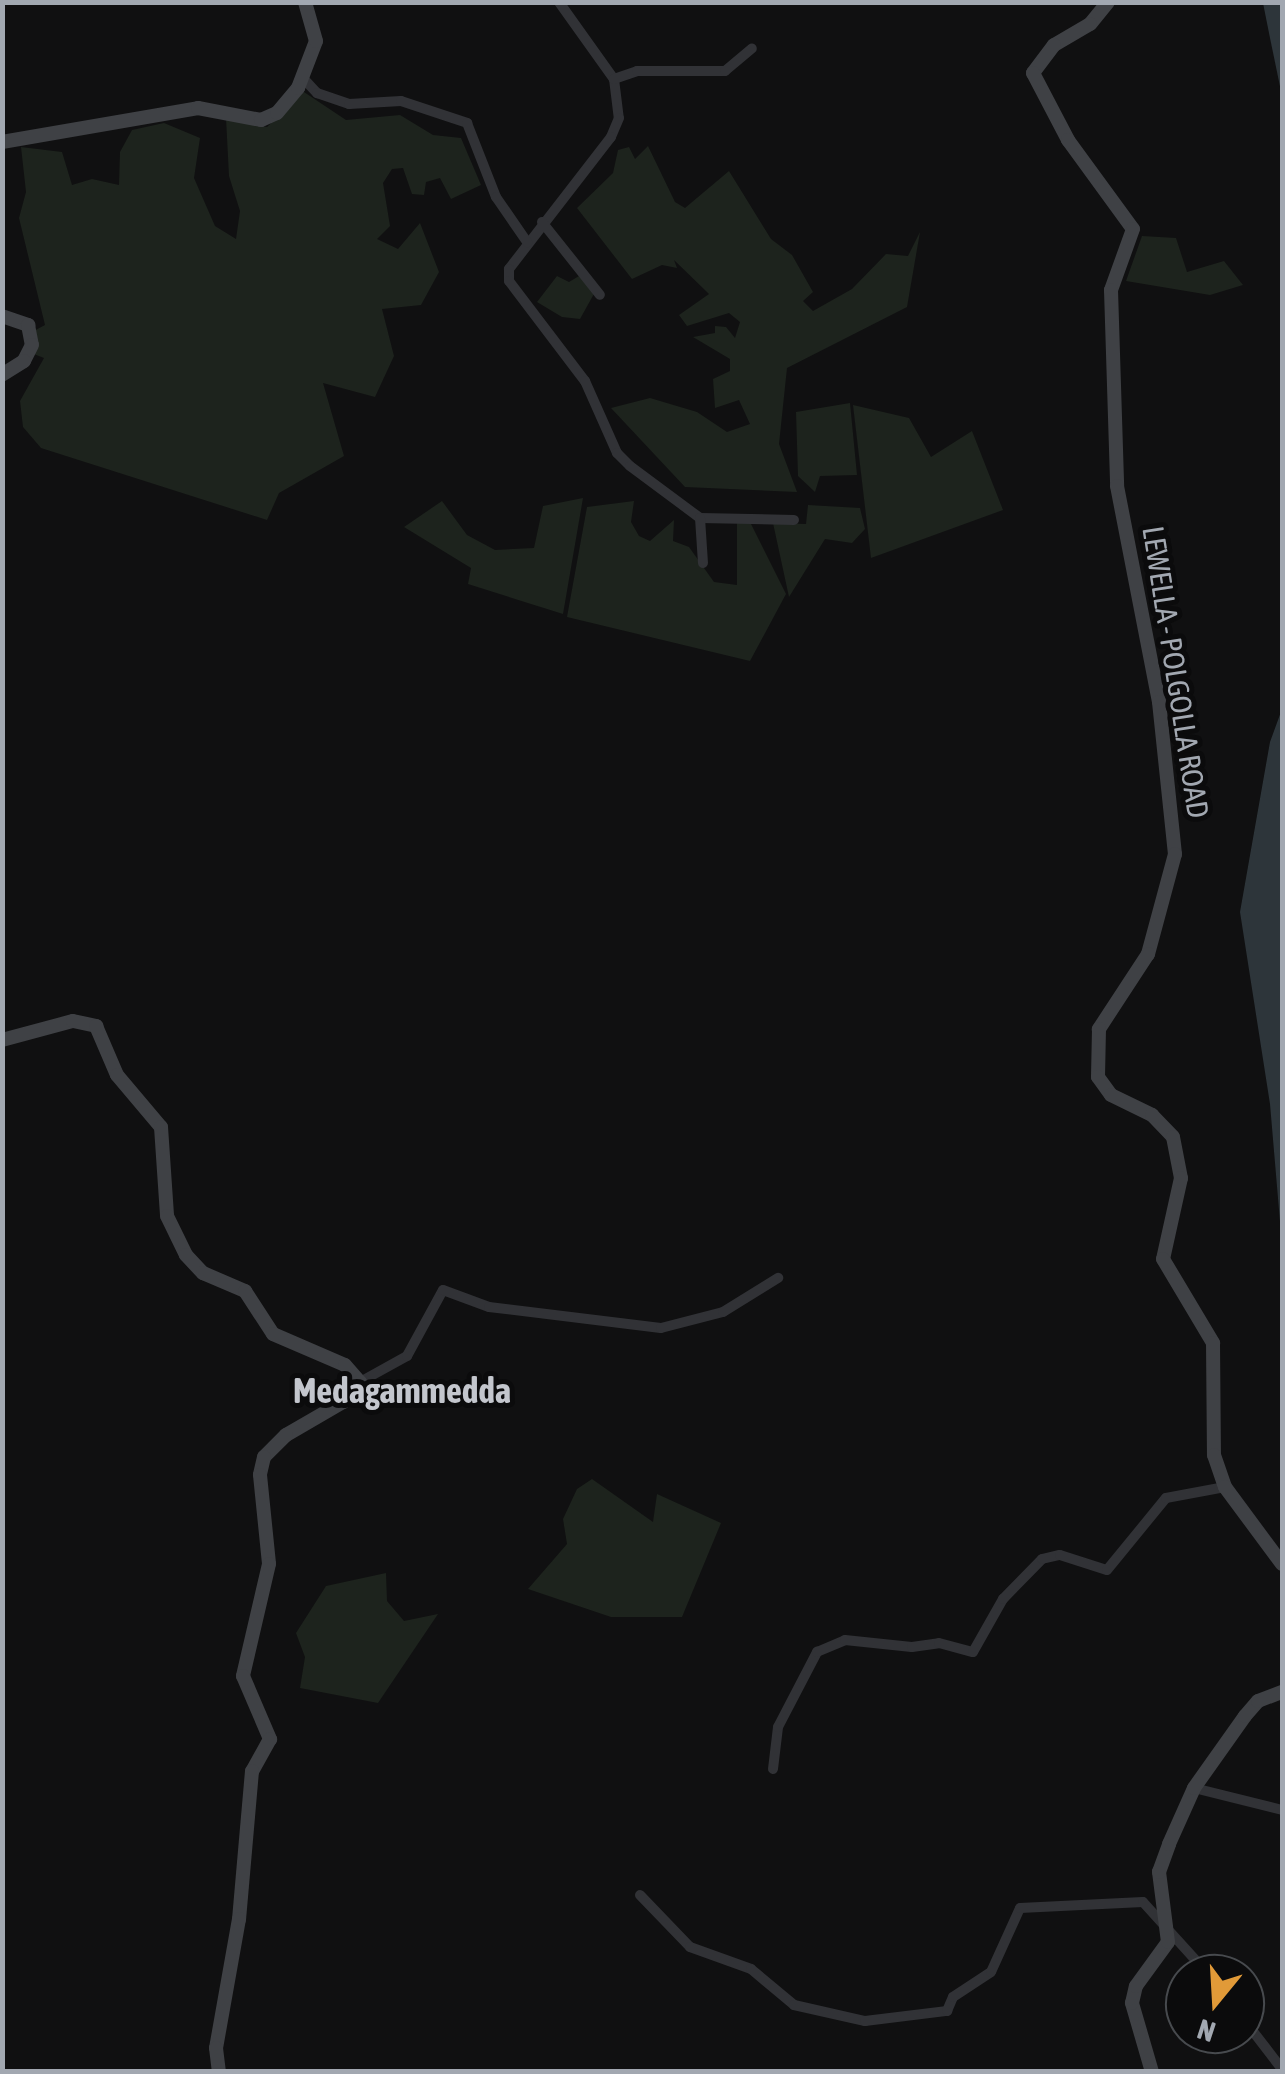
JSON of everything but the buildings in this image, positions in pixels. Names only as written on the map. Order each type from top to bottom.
[{"type":"street","points":[[2,142],[198,108],[262,120],[277,113],[303,78],[316,40],[305,2]]},
{"type":"street","points":[[559,2],[614,80],[619,118],[611,137],[527,242],[508,281],[586,381],[617,452],[700,518],[794,520]]},
{"type":"street","name":"LEWELLA - POLGOLLA ROAD","points":[[1108,2],[1090,24],[1054,45],[1033,73],[1068,140],[1133,229],[1111,290],[1117,486],[1164,732],[1175,854],[1148,954],[1098,1029],[1098,1077],[1112,1095],[1164,1124],[1178,1152],[1180,1192],[1163,1259],[1213,1343],[1210,1435],[1225,1487],[1282,1564]]},
{"type":"street","points":[[614,80],[638,71],[725,72],[752,48]]},
{"type":"street","points":[[303,78],[317,93],[349,104],[401,102],[467,123],[496,198],[527,242]]},
{"type":"street","points":[[542,222],[600,295]]},
{"type":"street","points":[[2,316],[28,325],[32,345],[24,361],[2,375]]},
{"type":"street","points":[[700,518],[703,563]]},
{"type":"street","points":[[2,1040],[73,1022],[96,1026],[117,1074],[161,1127],[167,1216],[186,1255],[203,1273],[244,1291],[273,1334],[345,1365],[360,1382]]},
{"type":"street","points":[[219,2072],[216,2048],[240,1919],[252,1771],[270,1740],[243,1676],[269,1564],[260,1475],[264,1457],[286,1435],[343,1402],[360,1382],[406,1356],[444,1290],[489,1307],[661,1328],[723,1312],[778,1278]]},
{"type":"street","points":[[773,1769],[778,1726],[817,1652],[845,1640],[939,1643],[973,1652],[1004,1600],[1042,1559],[1060,1555],[1107,1570],[1166,1498],[1225,1487]]},
{"type":"street","points":[[1152,2072],[1132,2003],[1170,1934],[1159,1872],[1194,1788],[1258,1701],[1282,1692]]},
{"type":"street","points":[[1194,1788],[1282,1810]]},
{"type":"street","points":[[640,1895],[690,1947],[751,1969],[794,2004],[865,2021],[947,2012],[953,1998],[991,1972],[1020,1908],[1143,1902],[1189,1954]]},
{"type":"street","points":[[1265,2046],[1282,2068]]},
{"type":"shaded area","points":[[1263,3],[1282,3],[1282,96],[1270,38]]},
{"type":"shaded area","points":[[304,92],[346,120],[400,115],[433,135],[461,138],[481,185],[451,199],[440,178],[426,182],[424,195],[412,194],[403,168],[392,169],[383,183],[390,226],[377,239],[398,249],[420,223],[439,272],[421,305],[382,309],[394,356],[375,397],[323,383],[344,456],[279,493],[267,520],[41,448],[23,427],[20,401],[44,358],[26,351],[26,335],[45,325],[19,218],[26,192],[21,147],[62,152],[72,185],[92,179],[119,185],[120,152],[132,130],[164,123],[200,138],[194,178],[215,226],[236,239],[240,211],[229,176],[226,118],[267,127]]},
{"type":"shaded area","points":[[648,146],[675,202],[685,208],[729,171],[771,239],[792,255],[813,292],[803,301],[813,311],[852,289],[886,254],[908,256],[920,232],[907,307],[787,368],[779,444],[797,492],[685,487],[611,408],[650,398],[697,412],[727,432],[750,424],[739,400],[715,408],[713,379],[730,371],[730,359],[693,337],[715,333],[715,326],[726,327],[735,338],[740,322],[729,313],[687,326],[679,315],[709,294],[674,260],[677,268],[662,265],[632,279],[577,208],[613,173],[618,150],[629,147],[635,159]]},
{"type":"shaded area","points":[[1142,236],[1176,238],[1187,272],[1224,261],[1243,285],[1210,295],[1126,281]]},
{"type":"shaded area","points":[[557,276],[569,282],[579,276],[595,292],[580,319],[562,317],[537,302]]},
{"type":"shaded area","points":[[850,403],[857,475],[820,476],[815,492],[798,476],[796,412]]},
{"type":"shaded area","points":[[853,405],[909,418],[931,457],[972,431],[1003,510],[871,558]]},
{"type":"shaded area","points":[[583,498],[563,614],[468,584],[471,568],[404,527],[442,501],[467,535],[495,550],[534,548],[543,506]]},
{"type":"shaded area","points":[[634,501],[631,522],[639,536],[650,541],[674,520],[673,541],[689,547],[714,582],[737,585],[737,520],[748,518],[786,594],[750,661],[567,617],[587,507]]},
{"type":"shaded area","points":[[808,505],[860,508],[865,529],[852,543],[825,539],[789,597],[773,523],[806,524]]},
{"type":"shaded area","points":[[1282,709],[1282,1245],[1270,1104],[1240,912],[1270,742]]},
{"type":"shaded area","points":[[592,1479],[653,1522],[657,1494],[721,1523],[682,1617],[611,1617],[528,1589],[567,1544],[563,1519],[577,1489]]},
{"type":"shaded area","points":[[386,1573],[387,1601],[404,1621],[438,1614],[378,1703],[300,1688],[305,1657],[296,1633],[326,1586]]},
{"type":"district","name":"Medagammedda","points":[[402,1390]]}]
